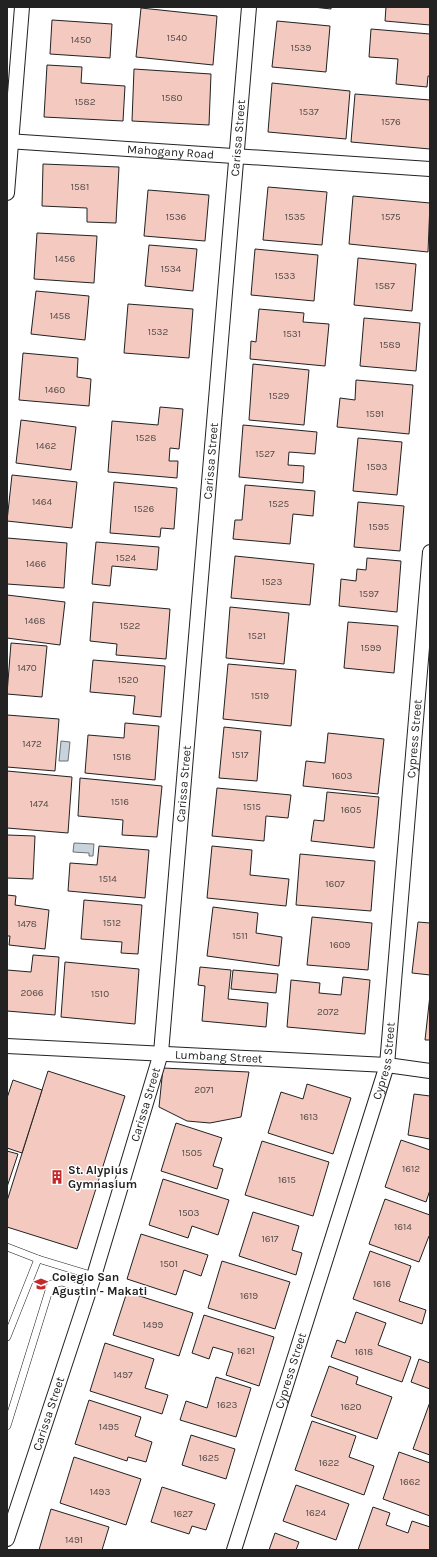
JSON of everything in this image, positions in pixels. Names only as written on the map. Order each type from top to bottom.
[{"type":"street","points":[[7,193],[9,141],[22,7]]},
{"type":"street","name":"Carissa Street","points":[[7,1539],[94,1276],[161,1054],[249,7]]},
{"type":"street","name":"Mahogany Road","points":[[9,141],[430,169]]},
{"type":"street","name":"Cypress Street","points":[[234,1550],[387,1065],[430,552]]},
{"type":"street","name":"Lumbang Street","points":[[7,1046],[387,1065],[430,1071]]},
{"type":"lane","points":[[7,1247],[38,1259],[94,1276]]},
{"type":"lane","points":[[7,1337],[38,1259]]},
{"type":"lane","points":[[7,1426],[51,1284],[62,1282],[89,1291]]},
{"type":"shaded area","points":[[61,741],[70,742],[68,761],[59,761]]},
{"type":"shaded area","points":[[74,843],[94,844],[93,856],[89,856],[89,853],[73,852]]},
{"type":"building","points":[[313,7],[331,7],[331,9]]},
{"type":"building","points":[[386,7],[430,7],[430,25],[385,21]]},
{"type":"building","points":[[141,8],[217,16],[213,65],[136,57]]},
{"type":"building","points":[[52,20],[112,24],[110,58],[50,54]]},
{"type":"building","points":[[277,21],[330,26],[326,72],[272,67]]},
{"type":"building","points":[[371,29],[430,34],[430,76],[428,76],[427,87],[396,84],[398,59],[369,57]]},
{"type":"building","points":[[47,65],[82,67],[81,83],[125,86],[123,121],[44,117]]},
{"type":"building","points":[[134,69],[211,74],[209,125],[132,121]]},
{"type":"building","points":[[272,83],[350,91],[346,139],[268,132]]},
{"type":"building","points":[[355,94],[430,100],[430,149],[351,142]]},
{"type":"building","points":[[43,164],[119,167],[116,223],[87,222],[87,208],[42,206]]},
{"type":"building","points":[[268,187],[327,192],[322,245],[263,240]]},
{"type":"building","points":[[148,190],[209,195],[205,241],[144,236]]},
{"type":"building","points":[[353,196],[430,203],[428,252],[349,244]]},
{"type":"building","points":[[37,233],[97,236],[94,283],[34,279]]},
{"type":"building","points":[[149,245],[197,249],[193,291],[145,286]]},
{"type":"building","points":[[255,249],[318,255],[314,301],[251,295]]},
{"type":"building","points":[[358,258],[416,264],[412,311],[354,305]]},
{"type":"building","points":[[36,291],[89,296],[85,340],[31,334]]},
{"type":"building","points":[[128,304],[193,309],[189,358],[124,353]]},
{"type":"building","points":[[259,309],[304,313],[303,322],[329,324],[325,366],[250,359],[251,341],[256,342]]},
{"type":"building","points":[[364,318],[420,323],[416,371],[360,366]]},
{"type":"building","points":[[23,353],[78,358],[77,377],[91,379],[89,406],[19,400]]},
{"type":"building","points":[[253,364],[309,370],[304,425],[249,420]]},
{"type":"building","points":[[356,380],[413,385],[409,434],[337,427],[340,398],[355,400]]},
{"type":"building","points":[[160,407],[183,409],[179,449],[170,448],[169,461],[178,461],[177,478],[108,472],[112,421],[158,425]]},
{"type":"building","points":[[21,420],[76,427],[71,470],[16,463]]},
{"type":"building","points":[[243,425],[317,432],[315,454],[289,452],[288,465],[304,466],[303,483],[239,477]]},
{"type":"building","points":[[358,438],[402,442],[397,495],[353,491]]},
{"type":"building","points":[[12,475],[77,482],[72,528],[7,521]]},
{"type":"building","points":[[114,482],[177,488],[174,529],[161,528],[160,537],[110,533]]},
{"type":"building","points":[[245,485],[315,491],[313,516],[293,514],[290,544],[233,539],[235,520],[242,520]]},
{"type":"building","points":[[358,502],[404,506],[400,551],[354,547]]},
{"type":"building","points":[[7,538],[67,543],[64,588],[7,584]]},
{"type":"building","points":[[96,542],[159,547],[157,570],[112,566],[110,586],[92,584]]},
{"type":"building","points":[[235,556],[314,564],[310,605],[231,598]]},
{"type":"building","points":[[367,558],[401,561],[397,612],[339,606],[341,579],[356,581],[357,569],[366,570]]},
{"type":"building","points":[[7,595],[65,602],[60,645],[7,638]]},
{"type":"building","points":[[93,602],[170,609],[166,659],[116,655],[117,644],[90,641]]},
{"type":"building","points":[[230,607],[289,613],[284,664],[226,658]]},
{"type":"building","points":[[348,622],[398,626],[394,673],[344,668]]},
{"type":"building","points":[[11,643],[47,646],[42,697],[7,694]]},
{"type":"building","points":[[93,660],[165,666],[161,717],[133,714],[135,696],[90,692]]},
{"type":"building","points":[[228,664],[296,670],[291,726],[223,719]]},
{"type":"building","points":[[7,715],[59,719],[55,771],[7,767]]},
{"type":"building","points":[[125,723],[159,726],[155,780],[85,773],[88,735],[124,738]]},
{"type":"building","points":[[224,727],[261,731],[257,781],[219,778]]},
{"type":"building","points":[[328,733],[384,739],[378,794],[303,786],[306,761],[325,763]]},
{"type":"building","points":[[7,771],[72,777],[68,833],[7,828]]},
{"type":"building","points":[[80,778],[162,786],[157,837],[122,835],[123,820],[78,816]]},
{"type":"building","points":[[217,788],[291,795],[288,818],[266,816],[264,841],[212,836]]},
{"type":"building","points":[[327,792],[379,797],[374,848],[311,841],[314,820],[324,821]]},
{"type":"building","points":[[7,835],[35,836],[33,879],[7,878]]},
{"type":"building","points":[[99,846],[149,850],[145,898],[68,891],[70,863],[97,865]]},
{"type":"building","points":[[212,846],[252,850],[250,875],[289,879],[286,906],[207,898]]},
{"type":"building","points":[[300,854],[375,861],[371,911],[296,905]]},
{"type":"building","points":[[7,895],[16,896],[15,905],[49,910],[45,949],[9,945],[10,936],[7,936]]},
{"type":"building","points":[[84,900],[142,905],[138,954],[121,953],[122,942],[81,939]]},
{"type":"building","points":[[213,907],[258,913],[256,933],[282,937],[279,966],[207,956]]},
{"type":"building","points":[[312,917],[372,923],[368,970],[307,965]]},
{"type":"building","points":[[418,922],[430,923],[430,975],[412,973]]},
{"type":"building","points":[[33,955],[59,957],[55,1015],[7,1011],[7,970],[31,972]]},
{"type":"building","points":[[65,962],[139,969],[135,1024],[61,1017]]},
{"type":"building","points":[[200,967],[231,970],[228,999],[268,1003],[266,1027],[202,1021],[205,986],[198,985]]},
{"type":"building","points":[[233,970],[278,974],[276,993],[231,989]]},
{"type":"building","points":[[343,977],[370,980],[365,1034],[287,1027],[291,980],[320,983],[319,993],[341,995]]},
{"type":"building","points":[[430,995],[430,1040],[425,1040]]},
{"type":"building","points":[[163,1068],[249,1072],[241,1117],[210,1123],[187,1121],[159,1107]]},
{"type":"building","name":"St. Alypius Gymnasium","points":[[48,1071],[125,1096],[77,1249],[7,1227],[7,1201]]},
{"type":"building","points":[[13,1080],[42,1090],[22,1153],[7,1148],[7,1098]]},
{"type":"building","points":[[307,1084],[351,1098],[333,1154],[268,1133],[281,1092],[303,1099]]},
{"type":"building","points":[[414,1094],[430,1096],[430,1139],[408,1135]]},
{"type":"building","points":[[176,1123],[222,1138],[213,1166],[223,1169],[217,1189],[161,1171]]},
{"type":"building","points":[[401,1140],[430,1150],[430,1190],[426,1202],[385,1187]]},
{"type":"building","points":[[262,1141],[329,1162],[313,1216],[245,1195]]},
{"type":"building","points":[[7,1151],[18,1154],[7,1187]]},
{"type":"building","points":[[163,1179],[229,1200],[218,1235],[192,1226],[188,1238],[149,1225]]},
{"type":"building","points":[[385,1199],[430,1215],[430,1237],[429,1236],[419,1262],[369,1244]]},
{"type":"building","points":[[253,1212],[299,1226],[292,1250],[302,1253],[296,1275],[239,1256]]},
{"type":"building","points":[[141,1234],[208,1255],[201,1276],[184,1270],[176,1295],[127,1279]]},
{"type":"building","points":[[370,1251],[411,1266],[399,1301],[426,1310],[422,1324],[353,1299]]},
{"type":"building","points":[[222,1261],[290,1282],[275,1329],[208,1308]]},
{"type":"building","points":[[127,1292],[193,1313],[179,1356],[113,1335]]},
{"type":"building","points":[[356,1312],[386,1323],[378,1345],[411,1357],[402,1382],[331,1357],[337,1340],[345,1343]]},
{"type":"building","points":[[204,1315],[274,1337],[259,1386],[226,1375],[233,1353],[213,1347],[209,1359],[192,1353]]},
{"type":"building","points":[[105,1343],[154,1359],[145,1388],[168,1395],[162,1414],[90,1391]]},
{"type":"building","points":[[419,1359],[430,1363],[430,1389],[411,1382]]},
{"type":"building","points":[[329,1366],[358,1377],[356,1384],[392,1397],[377,1439],[311,1416]]},
{"type":"building","points":[[216,1377],[251,1388],[236,1437],[180,1420],[186,1401],[207,1408]]},
{"type":"building","points":[[89,1400],[141,1417],[135,1436],[152,1442],[146,1462],[128,1457],[127,1461],[75,1444]]},
{"type":"building","points":[[430,1402],[430,1455],[413,1449]]},
{"type":"building","points":[[312,1421],[356,1436],[349,1457],[374,1466],[364,1495],[295,1470]]},
{"type":"building","points":[[191,1435],[235,1449],[226,1479],[182,1465]]},
{"type":"building","points":[[399,1452],[430,1463],[430,1516],[383,1499]]},
{"type":"building","points":[[74,1457],[141,1479],[126,1525],[60,1503]]},
{"type":"building","points":[[296,1485],[349,1504],[336,1540],[283,1521]]},
{"type":"building","points":[[162,1487],[215,1504],[206,1530],[192,1526],[189,1534],[151,1522]]},
{"type":"building","points":[[373,1507],[390,1513],[386,1525],[408,1533],[412,1521],[430,1527],[430,1550],[358,1550]]},
{"type":"building","points":[[51,1509],[109,1527],[102,1550],[39,1550]]},
{"type":"building","points":[[275,1533],[299,1542],[296,1550],[269,1550]]},
{"type":"place","name":"St. Alypius Gymnasium","points":[[57,1177]]},
{"type":"place","name":"Colegio San Agustin - Makati","points":[[41,1284]]}]
